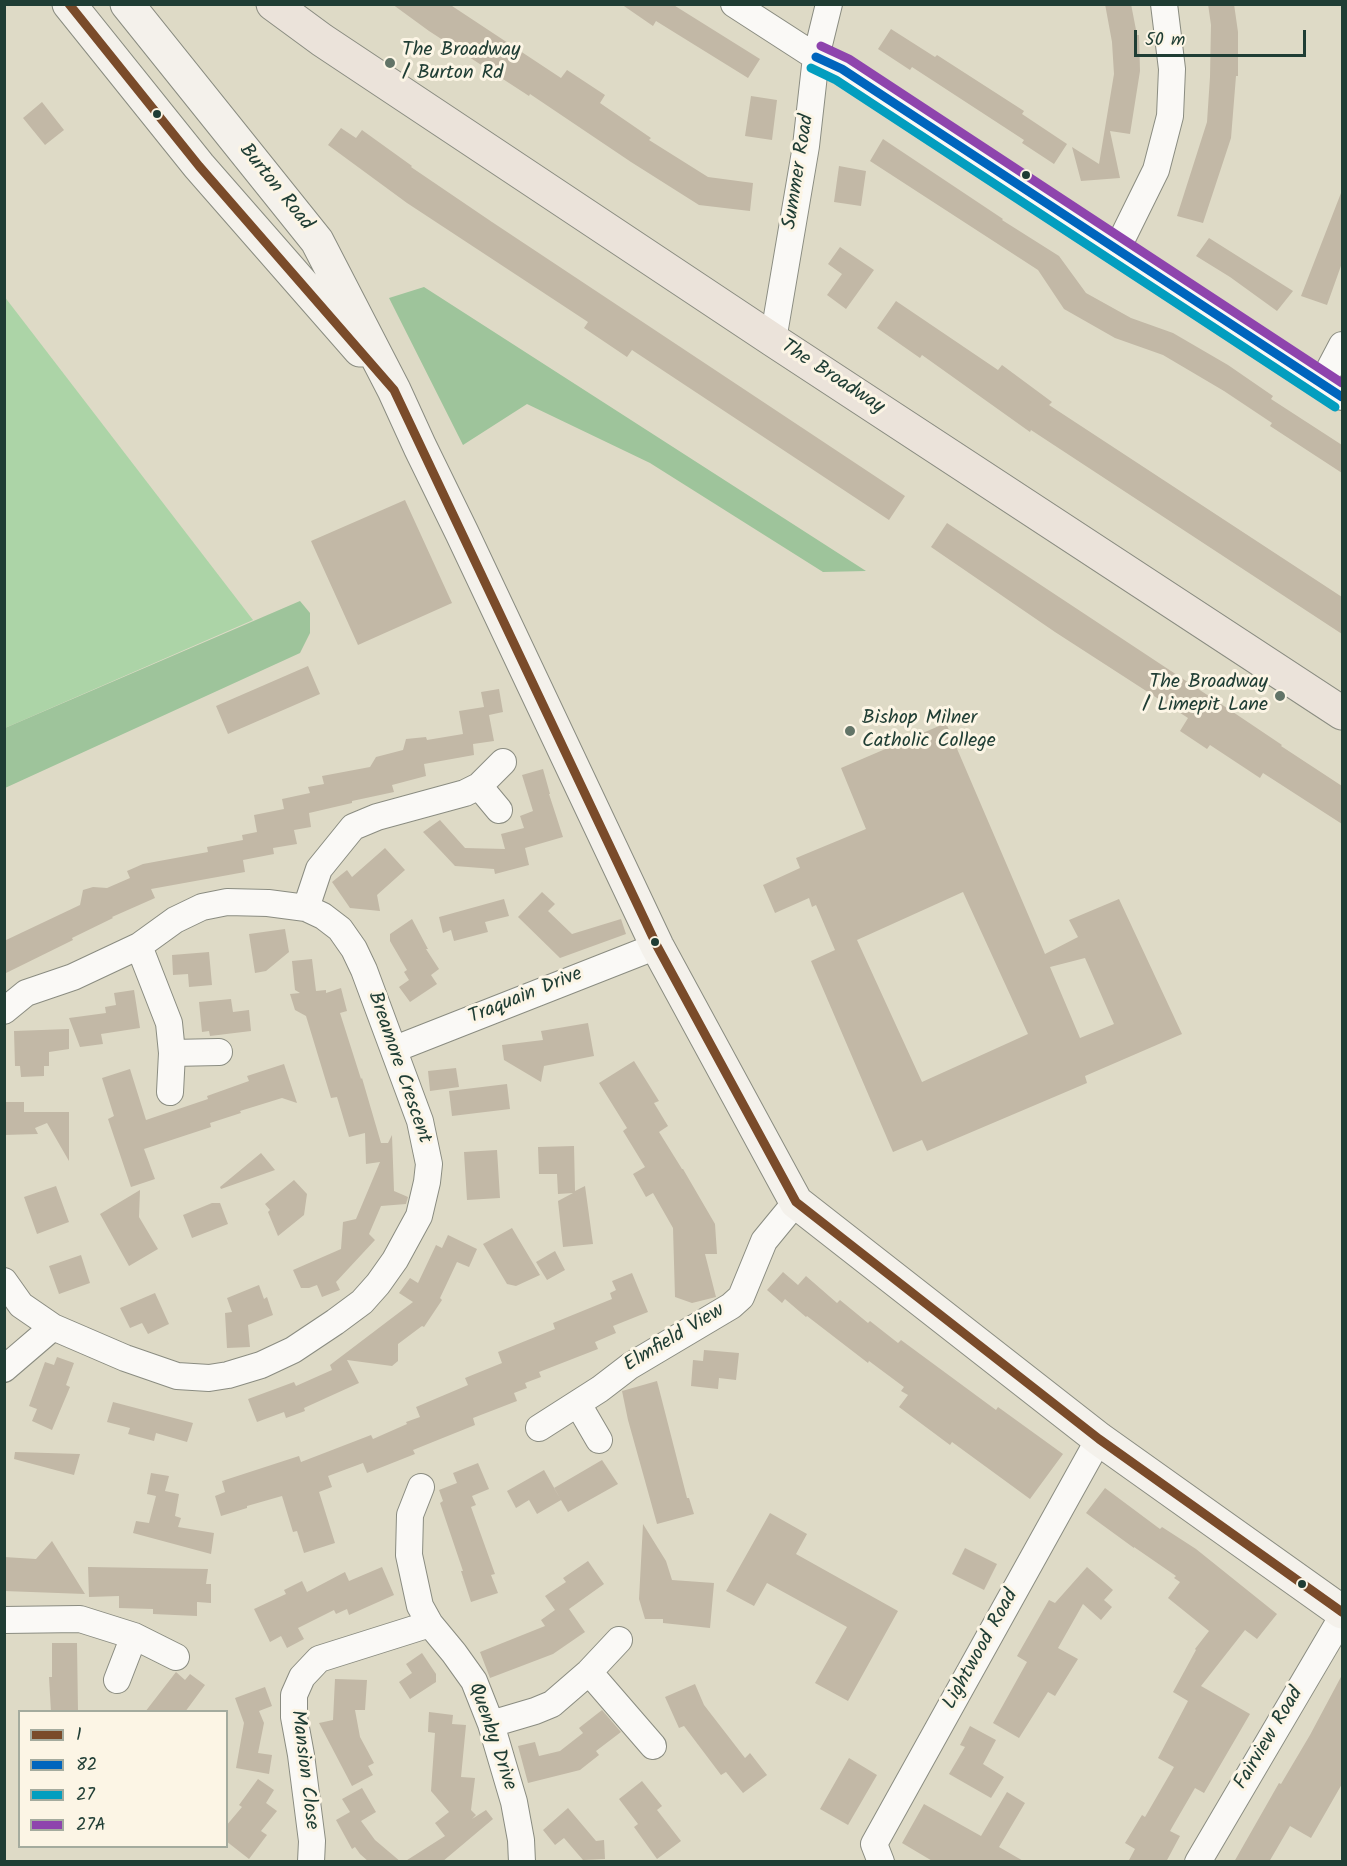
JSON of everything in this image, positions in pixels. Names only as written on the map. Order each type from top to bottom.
[{"type":"main road","name":"Burton Road","points":[[69,4],[168,129],[394,390]]},
{"type":"main road","points":[[120,4],[131,30],[180,91],[186,103],[186,109],[168,129]]},
{"type":"main road","name":"Burton Road","points":[[127,4],[317,241],[394,390],[657,946],[796,1202],[1099,1439],[1342,1612]]},
{"type":"main road","name":"The Broadway","points":[[257,4],[322,40]]},
{"type":"main road","name":"The Broadway","points":[[273,4],[322,40],[773,340],[1342,713]]},
{"type":"street","points":[[734,4],[816,57],[842,69],[1332,390],[1342,345]]},
{"type":"street","name":"Summer Road","points":[[773,340],[806,146],[816,57],[829,4]]},
{"type":"street","points":[[1117,249],[1156,170],[1170,116],[1172,69],[1164,4]]},
{"type":"street","points":[[306,908],[319,869],[353,827],[377,817],[465,793],[479,786],[503,762]]},
{"type":"street","points":[[479,786],[499,810]]},
{"type":"street","name":"Breamore Crescent","points":[[4,1011],[26,993],[73,977],[139,946],[175,920],[202,907],[227,902],[268,903],[306,908],[323,916],[340,929],[354,949],[395,1049],[420,1121],[429,1164],[419,1216],[400,1251],[378,1284],[362,1302],[293,1350],[261,1365],[228,1375],[208,1378],[177,1377],[125,1358],[53,1327],[21,1305],[4,1281]]},
{"type":"street","points":[[139,946],[169,1023],[172,1053],[170,1092]]},
{"type":"street","name":"Traquain Drive","points":[[395,1049],[657,946]]},
{"type":"street","points":[[172,1053],[219,1052]]},
{"type":"street","name":"Elmfield View","points":[[539,1428],[578,1404],[630,1366],[731,1306],[741,1297],[764,1241],[796,1202]]},
{"type":"street","points":[[4,1369],[53,1327]]},
{"type":"street","points":[[578,1404],[599,1440]]},
{"type":"street","name":"Lightwood Road","points":[[881,1862],[874,1844],[1099,1439]]},
{"type":"street","name":"Quenby Drive","points":[[421,1487],[410,1515],[409,1555],[420,1606],[430,1624],[474,1681],[514,1802],[521,1840],[522,1862]]},
{"type":"street","name":"Fairview Road","points":[[1198,1862],[1342,1617]]},
{"type":"street","points":[[4,1620],[80,1619],[134,1636],[176,1657]]},
{"type":"street","name":"Mansion Close","points":[[311,1862],[312,1842],[294,1717],[294,1695],[302,1677],[319,1659],[430,1624]]},
{"type":"street","points":[[117,1680],[134,1636]]},
{"type":"street","points":[[490,1724],[552,1704],[590,1672],[620,1640]]},
{"type":"street","points":[[590,1672],[653,1746]]},
{"type":"green space","points":[[424,287],[866,571],[823,572],[650,463],[527,404],[463,445],[389,298]]},
{"type":"green space","points":[[4,296],[253,620],[5,728],[4,728]]},
{"type":"green space","points":[[300,601],[310,613],[310,633],[300,653],[5,788],[5,728]]},
{"type":"building","points":[[392,4],[449,4],[561,78],[567,70],[605,95],[600,103],[651,138],[649,140],[708,177],[753,183],[750,211],[699,205],[429,31]]},
{"type":"building","points":[[621,4],[672,4],[760,59],[748,78],[656,21],[653,26]]},
{"type":"building","points":[[1105,4],[1131,4],[1137,35],[1139,35],[1140,71],[1130,134],[1110,131],[1120,178],[1081,181],[1072,147],[1099,164],[1114,74],[1112,42]]},
{"type":"building","points":[[1208,4],[1234,4],[1238,32],[1238,76],[1236,76],[1231,138],[1203,223],[1177,216],[1207,122],[1211,25]]},
{"type":"building","points":[[891,29],[935,57],[937,55],[1024,111],[1022,114],[1067,144],[1054,164],[1022,143],[1024,140],[912,67],[910,70],[878,49]]},
{"type":"building","points":[[751,96],[777,100],[772,140],[745,136]]},
{"type":"building","points":[[42,102],[64,130],[45,145],[23,118]]},
{"type":"building","points":[[341,128],[356,138],[362,130],[411,167],[492,222],[905,496],[889,520],[632,350],[627,357],[584,328],[588,322],[407,203],[328,145]]},
{"type":"building","points":[[883,139],[1059,256],[1086,293],[1131,318],[1173,333],[1228,365],[1273,396],[1271,399],[1342,445],[1342,473],[1270,426],[1272,423],[1224,391],[1163,355],[1115,338],[1064,309],[1038,270],[870,161]]},
{"type":"building","points":[[839,166],[866,171],[861,206],[834,202]]},
{"type":"building","points":[[1341,193],[1342,263],[1327,305],[1301,296]]},
{"type":"building","points":[[1209,238],[1293,291],[1277,311],[1196,256]]},
{"type":"building","points":[[840,247],[874,270],[846,309],[827,295],[842,274],[828,264]]},
{"type":"building","points":[[896,301],[998,370],[1002,365],[1052,402],[1049,405],[1342,597],[1342,634],[1031,430],[1030,432],[922,355],[920,358],[877,328]]},
{"type":"building","points":[[405,500],[452,603],[358,645],[311,541]]},
{"type":"building","points":[[947,523],[1342,786],[1342,824],[1263,773],[1260,778],[1210,745],[1207,749],[1180,731],[1188,718],[1055,632],[931,547]]},
{"type":"building","points":[[308,666],[320,694],[228,734],[216,706]]},
{"type":"building","points":[[499,689],[503,712],[489,715],[494,741],[473,744],[474,755],[424,764],[426,776],[392,785],[394,792],[309,813],[311,827],[294,830],[297,844],[273,848],[274,854],[243,860],[245,872],[151,889],[155,898],[112,917],[72,938],[73,940],[4,974],[4,941],[80,905],[83,890],[93,887],[107,888],[130,878],[127,871],[143,864],[208,852],[207,847],[243,840],[242,835],[257,832],[254,815],[284,809],[282,799],[310,793],[308,787],[324,784],[322,776],[370,767],[376,757],[403,750],[406,739],[426,737],[427,740],[463,734],[459,711],[484,707],[481,692]]},
{"type":"building","points":[[946,723],[1045,954],[1078,937],[1069,920],[1119,899],[1182,1034],[1085,1076],[1087,1083],[927,1151],[922,1140],[893,1152],[811,961],[835,950],[816,905],[812,907],[809,898],[775,913],[763,885],[800,868],[796,858],[866,829],[841,768]],"holes":[[[963,892],[1028,1034],[922,1082],[857,940]],[[1085,958],[1114,1024],[1080,1038],[1050,967]]]},
{"type":"building","points":[[543,769],[563,837],[525,848],[529,865],[495,874],[494,869],[455,866],[423,832],[440,820],[465,848],[505,849],[501,834],[524,828],[520,816],[533,811],[522,775]]},
{"type":"building","points":[[385,848],[405,870],[377,895],[380,911],[350,908],[332,882],[347,870],[352,877]]},
{"type":"building","points":[[542,892],[555,904],[548,911],[572,934],[621,919],[626,934],[560,958],[518,917]]},
{"type":"building","points":[[504,899],[509,916],[485,922],[488,932],[454,941],[451,930],[443,933],[439,917]]},
{"type":"building","points":[[412,919],[428,949],[426,949],[439,969],[431,975],[437,984],[410,1002],[399,987],[409,980],[404,972],[407,970],[390,941],[390,934]]},
{"type":"building","points":[[285,929],[289,952],[266,971],[255,973],[249,934]]},
{"type":"building","points":[[209,952],[212,985],[189,987],[188,974],[173,975],[172,955]]},
{"type":"building","points":[[312,959],[316,991],[326,990],[326,993],[341,988],[347,1011],[340,1013],[381,1143],[388,1143],[392,1135],[394,1191],[408,1197],[406,1204],[381,1206],[369,1234],[375,1240],[336,1282],[340,1290],[322,1297],[317,1285],[301,1288],[293,1270],[341,1249],[343,1222],[356,1219],[380,1162],[366,1164],[365,1133],[349,1137],[337,1097],[331,1098],[306,1016],[295,1010],[290,994],[300,993],[295,990],[292,961]]},
{"type":"building","points":[[134,990],[140,1028],[101,1034],[103,1044],[80,1047],[69,1018],[106,1013],[105,1007],[116,1005],[114,993]]},
{"type":"building","points":[[231,999],[233,1012],[249,1010],[251,1031],[210,1036],[209,1031],[202,1032],[199,1002]]},
{"type":"building","points":[[588,1023],[594,1056],[544,1066],[541,1082],[504,1060],[502,1045],[543,1040],[541,1031]]},
{"type":"building","points":[[69,1029],[69,1049],[49,1052],[49,1066],[44,1066],[44,1076],[21,1077],[20,1066],[15,1066],[14,1031]]},
{"type":"building","points":[[634,1061],[659,1101],[654,1103],[668,1126],[659,1132],[715,1224],[717,1254],[705,1254],[716,1297],[692,1303],[675,1297],[673,1228],[653,1193],[646,1197],[633,1174],[645,1167],[623,1131],[627,1128],[599,1083]]},
{"type":"building","points":[[284,1064],[297,1103],[282,1098],[210,1123],[211,1127],[144,1149],[155,1179],[131,1187],[108,1119],[114,1116],[102,1078],[130,1069],[146,1120],[208,1099],[207,1096],[249,1081],[247,1076]]},
{"type":"building","points":[[456,1068],[459,1087],[430,1091],[428,1071]]},
{"type":"building","points":[[507,1084],[510,1109],[452,1116],[449,1091]]},
{"type":"building","points":[[6,1102],[24,1102],[24,1112],[69,1112],[69,1161],[47,1123],[35,1128],[38,1134],[4,1135]]},
{"type":"building","points":[[574,1146],[575,1191],[585,1186],[593,1244],[563,1247],[558,1201],[573,1193],[558,1194],[557,1174],[539,1174],[538,1147]]},
{"type":"building","points":[[497,1150],[500,1198],[467,1200],[464,1152]]},
{"type":"building","points":[[261,1153],[275,1170],[221,1189],[220,1187]]},
{"type":"building","points":[[294,1180],[307,1194],[304,1215],[278,1236],[268,1212],[270,1210],[265,1204]]},
{"type":"building","points":[[56,1186],[69,1222],[37,1234],[24,1197]]},
{"type":"building","points":[[140,1190],[139,1217],[158,1249],[129,1266],[100,1214]]},
{"type":"building","points":[[212,1203],[220,1203],[228,1224],[192,1238],[183,1215]]},
{"type":"building","points":[[512,1228],[540,1275],[516,1286],[507,1284],[483,1244]]},
{"type":"building","points":[[448,1235],[477,1249],[469,1267],[457,1262],[440,1298],[442,1300],[424,1327],[422,1326],[398,1344],[398,1361],[392,1366],[347,1360],[359,1383],[304,1408],[305,1411],[286,1418],[284,1412],[257,1422],[248,1399],[294,1382],[296,1386],[332,1370],[330,1365],[413,1302],[399,1293],[410,1278],[418,1283],[436,1245],[442,1248]]},
{"type":"building","points":[[555,1251],[565,1270],[547,1280],[536,1262]]},
{"type":"building","points":[[81,1255],[90,1283],[59,1294],[49,1266]]},
{"type":"building","points":[[783,1272],[798,1285],[806,1276],[837,1303],[840,1300],[868,1323],[870,1321],[898,1343],[901,1340],[996,1410],[998,1407],[1063,1454],[1030,1499],[952,1442],[950,1445],[899,1407],[908,1395],[901,1391],[904,1387],[869,1361],[868,1363],[785,1299],[782,1303],[767,1290]]},
{"type":"building","points":[[632,1273],[648,1312],[613,1326],[616,1333],[595,1342],[598,1349],[539,1372],[541,1377],[525,1383],[527,1388],[514,1393],[517,1401],[473,1418],[475,1425],[413,1450],[415,1454],[367,1473],[363,1463],[328,1476],[332,1487],[319,1492],[335,1543],[304,1553],[297,1531],[293,1532],[282,1496],[221,1516],[215,1496],[225,1492],[222,1481],[299,1456],[301,1462],[371,1435],[373,1439],[407,1424],[406,1422],[420,1417],[416,1407],[468,1385],[465,1378],[502,1363],[498,1352],[555,1329],[553,1323],[612,1299],[610,1293],[616,1290],[612,1281]]},
{"type":"building","points":[[259,1285],[264,1299],[267,1297],[273,1315],[248,1325],[250,1347],[227,1348],[225,1313],[232,1312],[227,1298]]},
{"type":"building","points":[[155,1293],[169,1324],[148,1334],[142,1323],[130,1328],[120,1308]]},
{"type":"building","points":[[704,1350],[739,1353],[736,1380],[719,1378],[718,1389],[691,1386],[693,1360],[703,1361]]},
{"type":"building","points":[[57,1357],[74,1363],[66,1385],[70,1387],[52,1430],[32,1421],[37,1409],[29,1406],[45,1362],[54,1365]]},
{"type":"building","points":[[657,1381],[687,1498],[689,1498],[694,1514],[657,1524],[622,1391]]},
{"type":"building","points":[[113,1402],[193,1423],[187,1442],[156,1433],[154,1441],[128,1434],[130,1428],[107,1422]]},
{"type":"building","points":[[15,1452],[80,1454],[74,1475],[14,1459]]},
{"type":"building","points":[[602,1460],[618,1484],[568,1512],[554,1488]]},
{"type":"building","points":[[478,1463],[489,1489],[472,1496],[476,1505],[471,1507],[495,1574],[491,1575],[498,1593],[471,1602],[440,1503],[443,1501],[439,1490],[457,1483],[453,1473]]},
{"type":"building","points":[[544,1470],[561,1500],[537,1514],[529,1500],[516,1508],[507,1491]]},
{"type":"building","points":[[151,1473],[169,1476],[165,1491],[179,1494],[175,1516],[181,1518],[178,1527],[214,1533],[211,1554],[133,1533],[136,1521],[149,1523],[156,1496],[147,1494]]},
{"type":"building","points":[[1105,1488],[1160,1529],[1162,1527],[1196,1549],[1277,1614],[1257,1639],[1245,1630],[1201,1686],[1250,1714],[1204,1793],[1195,1788],[1170,1831],[1180,1836],[1166,1862],[1128,1862],[1135,1849],[1125,1843],[1142,1815],[1145,1817],[1174,1767],[1158,1758],[1188,1701],[1173,1692],[1195,1649],[1209,1631],[1168,1598],[1180,1582],[1174,1578],[1176,1576],[1086,1513]]},
{"type":"building","points":[[770,1513],[807,1534],[796,1554],[898,1611],[848,1701],[815,1683],[847,1627],[767,1583],[754,1606],[726,1591]]},
{"type":"building","points":[[643,1524],[666,1561],[672,1580],[714,1583],[710,1628],[663,1623],[663,1619],[645,1619],[639,1599]]},
{"type":"building","points":[[52,1541],[85,1594],[4,1591],[4,1557],[36,1559]]},
{"type":"building","points":[[965,1548],[997,1564],[984,1590],[952,1574]]},
{"type":"building","points":[[588,1561],[604,1584],[569,1609],[585,1632],[553,1654],[490,1678],[480,1652],[545,1626],[541,1620],[555,1610],[545,1596],[566,1582],[563,1578]]},
{"type":"building","points":[[88,1567],[208,1569],[206,1584],[211,1584],[211,1603],[197,1602],[197,1616],[153,1614],[153,1609],[119,1608],[119,1596],[89,1597]]},
{"type":"building","points":[[382,1567],[394,1595],[349,1615],[347,1609],[336,1614],[334,1610],[298,1628],[304,1639],[287,1648],[281,1636],[270,1642],[254,1609],[286,1594],[284,1590],[302,1581],[307,1592],[345,1572],[349,1581]]},
{"type":"building","points":[[1087,1567],[1113,1590],[1104,1600],[1112,1607],[1101,1620],[1083,1604],[1058,1648],[1078,1659],[1055,1696],[1048,1692],[1019,1738],[993,1723],[1027,1662],[1017,1656],[1049,1600],[1055,1603]]},
{"type":"building","points":[[52,1643],[77,1643],[78,1710],[51,1710],[49,1677],[52,1677]]},
{"type":"building","points":[[422,1653],[436,1674],[436,1682],[410,1699],[399,1682],[412,1673],[406,1664]]},
{"type":"building","points":[[176,1672],[185,1680],[190,1674],[205,1685],[186,1710],[147,1710]]},
{"type":"building","points":[[1342,1675],[1342,1784],[1311,1838],[1290,1826],[1269,1862],[1234,1862],[1279,1783],[1281,1784],[1310,1735]]},
{"type":"building","points":[[335,1679],[367,1680],[365,1710],[355,1710],[360,1737],[374,1763],[368,1766],[373,1775],[352,1786],[319,1723],[333,1720]]},
{"type":"building","points":[[695,1684],[704,1705],[745,1758],[750,1753],[767,1775],[743,1793],[726,1772],[721,1775],[684,1726],[679,1728],[665,1697]]},
{"type":"building","points":[[265,1687],[272,1706],[259,1711],[264,1723],[258,1753],[272,1755],[269,1774],[236,1768],[244,1723],[235,1698]]},
{"type":"building","points":[[602,1710],[621,1732],[596,1751],[599,1755],[580,1770],[528,1783],[518,1746],[535,1742],[539,1756],[560,1751],[583,1733],[579,1728]]},
{"type":"building","points":[[429,1712],[453,1715],[452,1724],[466,1725],[461,1777],[475,1778],[471,1810],[476,1815],[472,1819],[486,1810],[493,1819],[442,1862],[404,1862],[445,1836],[435,1823],[449,1812],[431,1791],[435,1733],[428,1732]]},
{"type":"building","points":[[970,1726],[996,1740],[983,1764],[1004,1777],[991,1798],[949,1774],[965,1747],[960,1745]]},
{"type":"building","points":[[849,1758],[877,1775],[848,1825],[820,1809]]},
{"type":"building","points":[[258,1779],[274,1790],[266,1803],[277,1811],[261,1831],[267,1835],[249,1859],[228,1843],[228,1824],[242,1807],[239,1805]]},
{"type":"building","points":[[642,1781],[662,1806],[657,1810],[681,1841],[657,1859],[634,1827],[638,1824],[619,1799]]},
{"type":"building","points":[[362,1788],[376,1812],[361,1821],[375,1840],[401,1862],[369,1862],[355,1847],[352,1849],[336,1820],[350,1812],[342,1799]]},
{"type":"building","points":[[1007,1792],[1025,1803],[999,1847],[1025,1862],[934,1862],[902,1843],[924,1804],[981,1836]]},
{"type":"building","points":[[568,1808],[596,1841],[604,1840],[605,1859],[583,1860],[564,1838],[555,1845],[543,1830]]},
{"type":"transit line","name":"1","points":[[69,4],[199,166],[394,390],[657,946],[796,1202],[1099,1439],[1342,1612]]},
{"type":"transit line","name":"27A","points":[[821,46],[849,59],[1342,383]]},
{"type":"transit line","name":"82","points":[[816,57],[842,69],[1342,397]]},
{"type":"transit line","name":"27","points":[[811,68],[836,80],[1335,407]]},
{"type":"place","name":"The Broadway / Burton Rd","points":[[390,63]]},
{"type":"place","name":"The Broadway / Limepit Lane","points":[[1280,696]]},
{"type":"place","name":"Bishop Milner Catholic College","points":[[850,731]]}]
